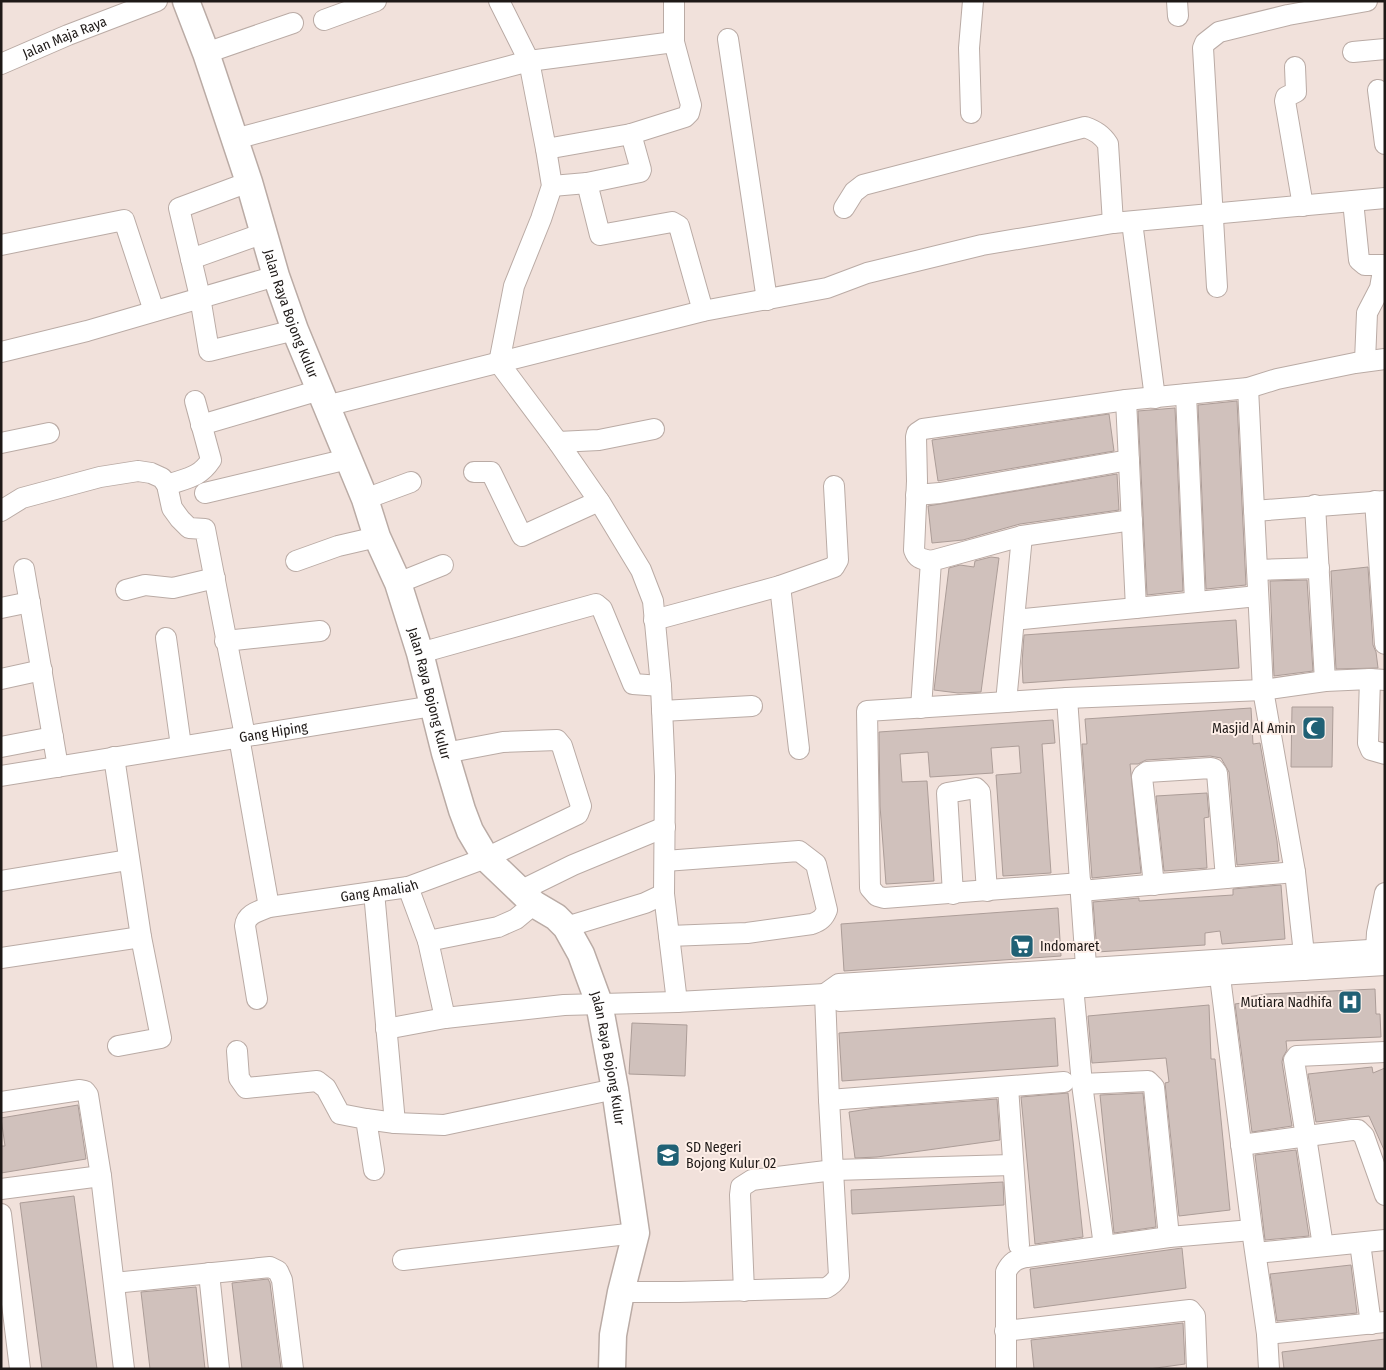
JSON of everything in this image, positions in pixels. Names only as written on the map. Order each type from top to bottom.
[{"type":"main road","name":"Jalan Raya Bojong Kulur","points":[[186,1],[235,139],[276,276],[295,330],[365,499],[377,537],[398,583],[420,653],[445,753],[470,831],[486,858],[527,897],[556,917],[566,927],[581,954],[599,1004],[615,1089],[636,1233],[621,1292],[613,1335],[612,1369]]},
{"type":"street","name":"Jalan Maja Raya","points":[[1,64],[68,35],[157,1]]},
{"type":"street","points":[[324,20],[376,1]]},
{"type":"street","points":[[500,1],[529,61],[552,186],[514,286],[499,363],[599,501],[641,570],[653,601],[662,686],[665,828],[664,894],[676,1002]]},
{"type":"street","points":[[546,149],[631,134],[685,117],[689,114],[691,105],[674,42],[674,1]]},
{"type":"street","points":[[970,113],[969,48],[973,1]]},
{"type":"street","points":[[1217,287],[1214,214],[1202,53],[1205,43],[1219,32],[1288,15],[1367,1]]},
{"type":"street","points":[[206,53],[294,23]]},
{"type":"street","points":[[728,39],[767,300]]},
{"type":"street","points":[[235,139],[529,61],[674,42]]},
{"type":"street","points":[[1353,52],[1385,49]]},
{"type":"street","points":[[1295,68],[1296,92],[1286,97],[1285,100],[1303,206]]},
{"type":"street","points":[[1378,90],[1385,144]]},
{"type":"street","points":[[844,208],[854,192],[863,185],[1085,127],[1095,131],[1103,136],[1108,144],[1155,398]]},
{"type":"street","points":[[552,186],[587,183],[640,172],[631,134]]},
{"type":"street","points":[[249,182],[179,208],[200,297],[209,351],[295,330]]},
{"type":"street","points":[[587,183],[600,235],[672,222],[679,226],[703,311]]},
{"type":"street","points":[[201,425],[323,398],[499,363],[703,311],[827,288],[867,273],[982,245],[1122,223],[1385,198]]},
{"type":"street","points":[[1353,201],[1359,260],[1365,266],[1384,265],[1380,288],[1367,313],[1365,361]]},
{"type":"street","points":[[1,244],[124,220],[154,311]]},
{"type":"street","points":[[191,259],[264,234]]},
{"type":"street","points":[[1,352],[87,331],[276,276]]},
{"type":"street","points":[[1132,520],[1022,536],[931,561],[920,559],[916,556],[914,550],[917,433],[923,429],[1126,400],[1248,388],[1277,379],[1365,361],[1385,359]]},
{"type":"street","points":[[1248,388],[1263,690],[1295,872],[1305,962]]},
{"type":"street","points":[[1186,394],[1196,602]]},
{"type":"street","points":[[1126,400],[1136,608]]},
{"type":"street","points":[[167,484],[193,477],[204,470],[211,460],[195,401]]},
{"type":"street","points":[[558,442],[599,440],[654,429]]},
{"type":"street","points":[[1,443],[49,433]]},
{"type":"street","points":[[205,493],[348,460]]},
{"type":"street","points":[[916,495],[940,493],[1129,460]]},
{"type":"street","points":[[1,511],[22,498],[100,477],[138,472],[151,473],[162,478],[167,484],[172,508],[180,519],[189,528],[204,529],[215,578],[269,907],[252,914],[245,922],[257,999]]},
{"type":"street","points":[[474,472],[491,472],[522,536],[599,501]]},
{"type":"street","points":[[365,499],[411,482]]},
{"type":"street","points":[[654,620],[780,586],[834,567],[838,560],[834,486]]},
{"type":"street","points":[[1254,510],[1380,501],[1385,644]]},
{"type":"street","points":[[1315,505],[1325,681]]},
{"type":"street","points":[[1006,702],[1022,536]]},
{"type":"street","points":[[296,562],[338,546],[377,537]]},
{"type":"street","points":[[921,708],[931,561]]},
{"type":"street","points":[[398,583],[443,565]]},
{"type":"street","points":[[1257,570],[1319,568]]},
{"type":"street","points":[[24,569],[58,767]]},
{"type":"street","points":[[126,590],[145,585],[173,588],[215,578]]},
{"type":"street","points":[[780,586],[800,749]]},
{"type":"street","points":[[1014,620],[1258,596]]},
{"type":"street","points":[[1,608],[30,602]]},
{"type":"street","points":[[420,653],[596,604],[602,608],[633,684],[662,686]]},
{"type":"street","points":[[225,641],[320,631]]},
{"type":"street","points":[[166,638],[181,746]]},
{"type":"street","points":[[1,679],[42,670]]},
{"type":"street","points":[[1295,872],[1154,885],[987,891],[884,898],[877,896],[870,888],[866,713],[869,710],[1067,698],[1263,690],[1325,681],[1377,680],[1368,743],[1371,750],[1385,754]]},
{"type":"street","points":[[1067,698],[1081,887],[1082,980],[1073,1083],[1104,1246]]},
{"type":"street","name":"Gang Hiping","points":[[1,776],[434,706]]},
{"type":"street","points":[[662,711],[752,706]]},
{"type":"street","points":[[23,772],[10,746],[53,737]]},
{"type":"street","name":"Gang Amaliah","points":[[269,907],[408,887],[486,858],[580,812],[581,806],[562,746],[557,740],[503,742],[445,753]]},
{"type":"street","points":[[114,757],[128,860],[161,1038],[118,1046]]},
{"type":"street","points":[[1154,885],[1142,777],[1142,774],[1147,772],[1210,768],[1216,770],[1226,878]]},
{"type":"street","points":[[953,894],[947,793],[976,788],[980,792],[987,891]]},
{"type":"street","points":[[428,941],[498,927],[516,919],[527,897],[573,864],[665,828]]},
{"type":"street","points":[[665,861],[799,851],[816,864],[827,910],[825,916],[812,924],[747,933],[669,936]]},
{"type":"street","points":[[1,881],[128,860]]},
{"type":"street","points":[[408,887],[428,941],[445,1018]]},
{"type":"street","points":[[374,892],[395,1123]]},
{"type":"street","points":[[386,1029],[445,1018],[556,1006],[825,994],[840,1001],[1218,967],[1382,955],[1377,933],[1385,893]]},
{"type":"street","points":[[566,927],[645,903],[664,894]]},
{"type":"street","points":[[1,958],[141,937]]},
{"type":"street","points":[[1218,967],[1267,1334],[1268,1369]]},
{"type":"street","points":[[621,1292],[826,1288],[833,1285],[837,1280],[839,1276],[825,994]]},
{"type":"street","points":[[237,1051],[239,1078],[246,1088],[317,1081],[326,1088],[340,1114],[395,1123],[444,1126],[615,1089]]},
{"type":"street","points":[[1323,1246],[1294,1060],[1295,1058],[1306,1056],[1385,1052]]},
{"type":"street","points":[[829,1100],[1073,1083],[1148,1081],[1154,1087],[1169,1238]]},
{"type":"street","points":[[1008,1087],[1018,1245]]},
{"type":"street","points":[[1,1102],[80,1090],[85,1091],[88,1095],[101,1176],[124,1369]]},
{"type":"street","points":[[366,1119],[374,1170]]},
{"type":"street","points":[[1241,1145],[1352,1130],[1362,1132],[1385,1195]]},
{"type":"street","points":[[744,1291],[741,1187],[752,1180],[834,1170],[1012,1165]]},
{"type":"street","points":[[1,1189],[101,1176]]},
{"type":"street","points":[[1,1214],[20,1369]]},
{"type":"street","points":[[1006,1369],[1006,1272],[1014,1260],[1104,1246],[1252,1230]]},
{"type":"street","points":[[403,1260],[636,1233]]},
{"type":"street","points":[[1256,1254],[1385,1240]]},
{"type":"street","points":[[1267,1334],[1378,1323],[1360,1243]]},
{"type":"street","points":[[114,1283],[270,1268],[278,1271],[282,1280],[293,1369]]},
{"type":"street","points":[[209,1274],[219,1369]]},
{"type":"street","points":[[1005,1331],[1190,1310],[1195,1316],[1197,1369]]},
{"type":"building","points":[[1237,401],[1246,585],[1206,589],[1198,405]]},
{"type":"building","points":[[1175,408],[1183,591],[1147,595],[1138,411]]},
{"type":"building","points":[[1109,414],[1114,451],[938,481],[932,440]]},
{"type":"building","points":[[1117,474],[1119,510],[1020,524],[963,540],[932,543],[928,506]]},
{"type":"building","points":[[991,557],[999,558],[981,692],[958,693],[934,690],[949,568],[960,565],[974,567],[975,561]]},
{"type":"building","points":[[1368,567],[1373,645],[1378,668],[1336,669],[1331,571]]},
{"type":"building","points":[[1307,580],[1313,671],[1274,676],[1270,581]]},
{"type":"building","points":[[1236,620],[1239,668],[1023,683],[1024,635]]},
{"type":"building","points":[[1292,707],[1333,707],[1332,767],[1291,767]]},
{"type":"building","points":[[1251,708],[1253,744],[1260,743],[1279,861],[1237,865],[1229,772],[1221,758],[1210,756],[1146,760],[1138,764],[1130,764],[1141,873],[1092,878],[1082,744],[1087,744],[1085,719]]},
{"type":"building","points":[[1053,720],[1055,743],[1042,744],[1051,873],[1003,876],[996,775],[1021,773],[1019,746],[991,748],[993,773],[930,777],[928,752],[900,754],[902,782],[927,781],[934,881],[886,884],[880,806],[879,732]]},
{"type":"building","points":[[1207,793],[1209,817],[1204,818],[1207,868],[1164,871],[1156,796]]},
{"type":"building","points":[[1281,885],[1285,939],[1222,944],[1220,931],[1205,933],[1205,945],[1097,952],[1093,902],[1139,898],[1139,901],[1233,895],[1233,889]]},
{"type":"building","points":[[1058,908],[1061,956],[844,971],[841,924]]},
{"type":"building","points":[[1375,989],[1376,1014],[1380,1014],[1381,1037],[1286,1041],[1287,1050],[1282,1062],[1292,1126],[1252,1132],[1235,1004],[1248,1002],[1247,997],[1266,994]]},
{"type":"building","points":[[1209,1005],[1211,1059],[1215,1059],[1230,1210],[1179,1216],[1165,1083],[1169,1082],[1166,1058],[1092,1063],[1088,1016]]},
{"type":"building","points":[[1055,1018],[1058,1066],[842,1081],[839,1033]]},
{"type":"building","points":[[632,1023],[687,1025],[685,1076],[629,1074]]},
{"type":"building","points":[[1372,1067],[1373,1073],[1385,1068],[1385,1152],[1369,1116],[1316,1122],[1308,1074]]},
{"type":"building","points":[[1068,1093],[1083,1237],[1035,1244],[1021,1097]]},
{"type":"building","points":[[1143,1093],[1156,1227],[1114,1233],[1100,1095]]},
{"type":"building","points":[[997,1099],[1000,1140],[877,1157],[855,1158],[849,1112],[875,1108]]},
{"type":"building","points":[[78,1105],[86,1159],[1,1173],[1,1146],[5,1146],[1,1118]]},
{"type":"building","points":[[1296,1150],[1309,1236],[1265,1240],[1255,1155]]},
{"type":"building","points":[[1003,1182],[1004,1205],[852,1214],[851,1190]]},
{"type":"building","points":[[74,1196],[97,1369],[42,1369],[20,1203]]},
{"type":"building","points":[[1182,1248],[1186,1288],[1034,1308],[1030,1269]]},
{"type":"building","points":[[1351,1265],[1357,1313],[1277,1321],[1270,1274]]},
{"type":"building","points":[[268,1279],[281,1369],[242,1369],[232,1283]]},
{"type":"building","points":[[196,1287],[205,1369],[150,1369],[141,1292]]},
{"type":"building","points":[[1183,1323],[1185,1364],[1149,1369],[1034,1369],[1031,1340]]},
{"type":"building","points":[[1385,1339],[1385,1369],[1284,1369],[1282,1352]]},
{"type":"place","name":"Masjid Al Amin","points":[[1314,728]]},
{"type":"place","name":"Indomaret","points":[[1022,946]]},
{"type":"place","name":"Mutiara Nadhifa","points":[[1350,1002]]},
{"type":"place","name":"SD Negeri Bojong Kulur 02","points":[[668,1155]]}]
